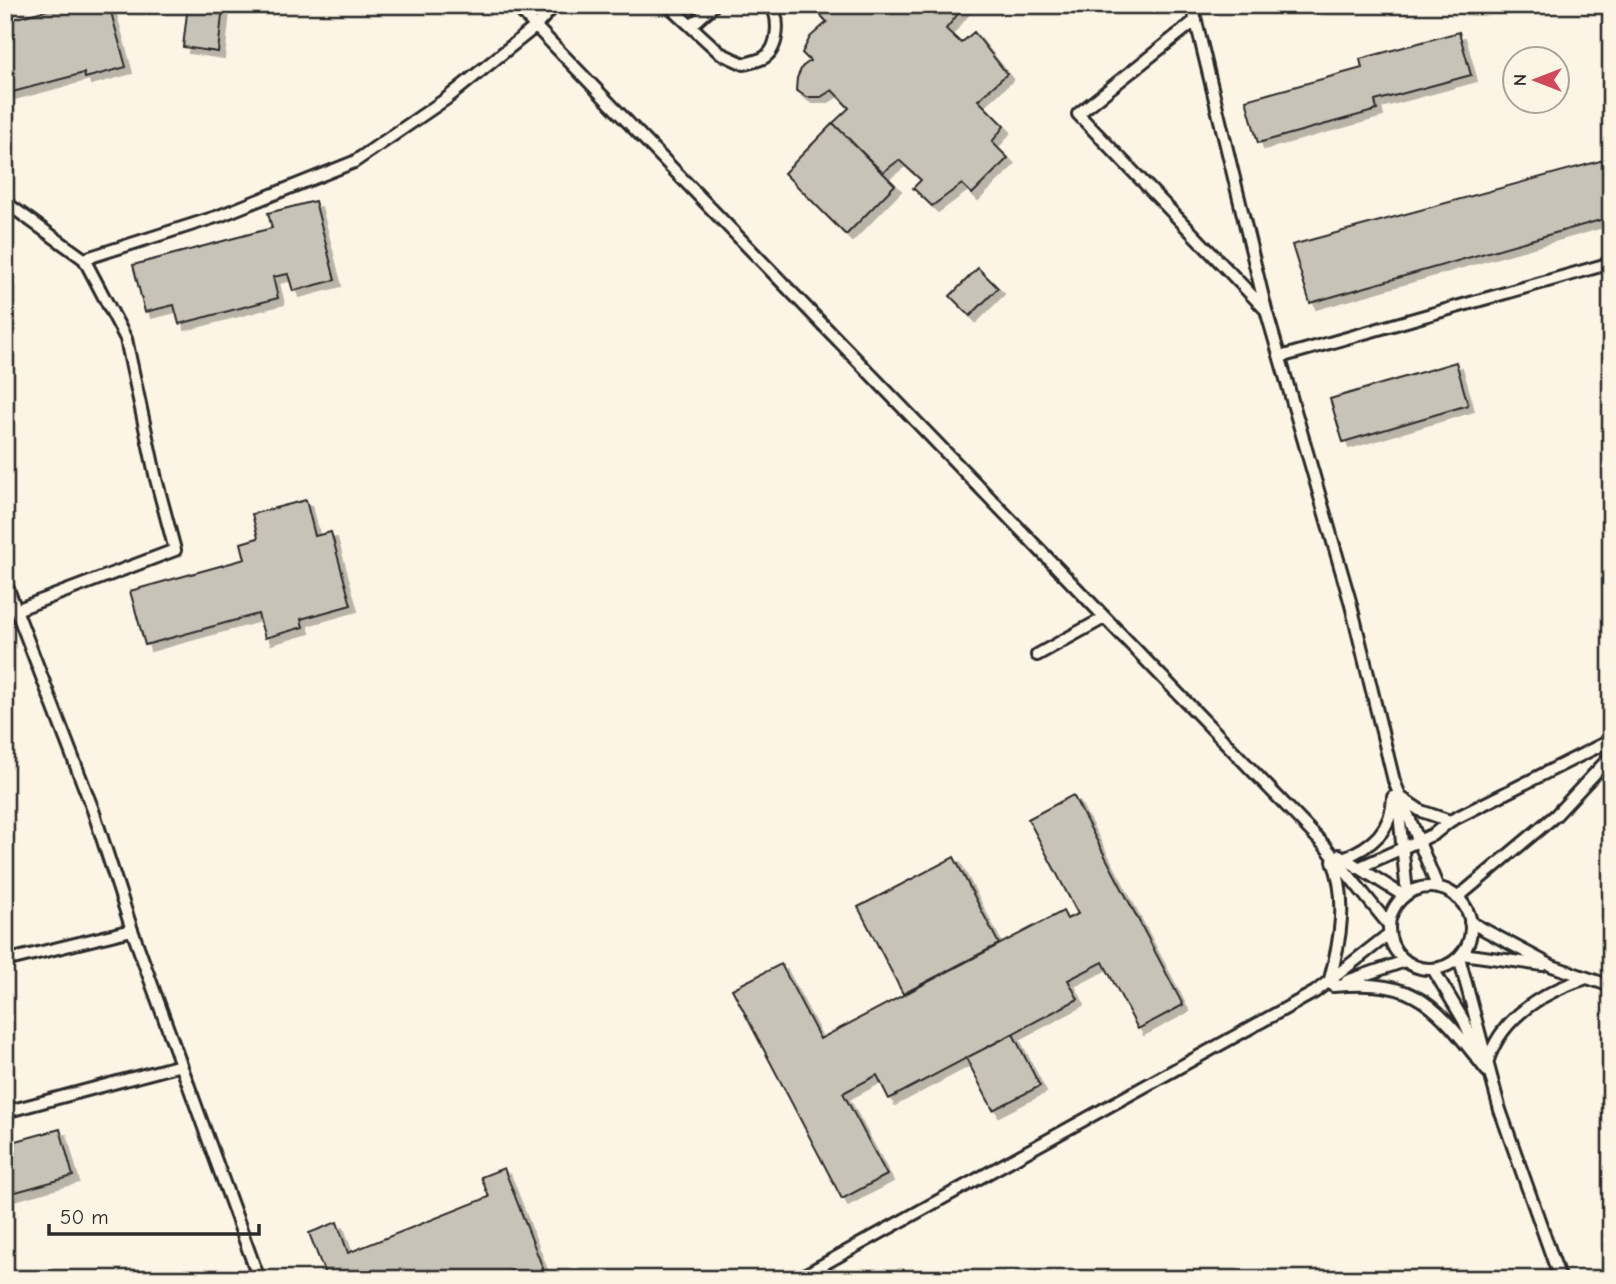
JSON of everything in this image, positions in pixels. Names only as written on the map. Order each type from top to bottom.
[{"type":"lane","points":[[515,5],[1327,849],[1389,930],[1392,944],[1405,961],[1423,969],[1433,970],[1452,963],[1461,955],[1470,933],[1466,909],[1457,898],[1438,888],[1417,889],[1406,895],[1396,905],[1389,930],[1332,983]]},
{"type":"lane","points":[[84,259],[219,216],[354,162],[446,99],[535,27],[555,5]]},
{"type":"lane","points":[[668,5],[720,53],[744,64],[763,58],[771,51],[776,34],[776,13],[771,5]]},
{"type":"lane","points":[[691,26],[714,5]]},
{"type":"lane","points":[[1192,5],[1266,310],[1350,601],[1397,789],[1406,895]]},
{"type":"lane","points":[[1196,20],[1078,114],[1266,310]]},
{"type":"lane","points":[[5,202],[84,259],[127,339],[156,480],[175,550],[16,610]]},
{"type":"lane","points":[[1280,357],[1611,263]]},
{"type":"lane","points":[[5,581],[93,810],[132,930],[259,1279]]},
{"type":"lane","points":[[1037,655],[1104,618]]},
{"type":"lane","points":[[1358,868],[1434,834],[1450,821],[1611,740]]},
{"type":"lane","points":[[1457,898],[1556,815],[1611,756]]},
{"type":"lane","points":[[1397,789],[1421,811],[1450,821]]},
{"type":"lane","points":[[1397,789],[1438,888]]},
{"type":"lane","points":[[1343,858],[1364,849],[1382,834],[1397,789]]},
{"type":"lane","points":[[1327,849],[1406,895]]},
{"type":"lane","points":[[1327,849],[1337,871],[1341,904],[1332,983]]},
{"type":"lane","points":[[1470,922],[1552,966],[1611,986]]},
{"type":"lane","points":[[5,961],[132,930]]},
{"type":"lane","points":[[1461,955],[1552,966]]},
{"type":"lane","points":[[1461,955],[1488,1071],[1560,1279]]},
{"type":"lane","points":[[797,1279],[1332,983],[1405,961]]},
{"type":"lane","points":[[1433,970],[1464,1021],[1488,1071]]},
{"type":"lane","points":[[1488,1071],[1500,1033],[1523,1010],[1556,989],[1588,978]]},
{"type":"lane","points":[[1332,983],[1374,985],[1415,996],[1455,1032],[1488,1071]]},
{"type":"lane","points":[[5,1112],[181,1065]]},
{"type":"building","points":[[66,5],[109,5],[126,67],[85,78],[84,73],[5,94],[5,21]]},
{"type":"building","points":[[188,5],[223,6],[218,52],[183,47]]},
{"type":"building","points":[[811,5],[965,5],[946,29],[961,43],[974,32],[1007,74],[978,100],[1004,126],[992,142],[1008,158],[972,194],[962,184],[932,206],[913,188],[921,180],[899,160],[882,173],[833,123],[849,108],[832,90],[821,97],[806,97],[796,90],[802,67],[810,61],[802,53],[810,37],[827,22]]},
{"type":"building","points":[[1459,32],[1471,75],[1375,101],[1377,110],[1258,143],[1246,100],[1362,68],[1360,59]]},
{"type":"building","points":[[833,123],[895,185],[846,235],[784,173]]},
{"type":"building","points":[[1611,158],[1611,217],[1310,303],[1292,245]]},
{"type":"building","points":[[315,201],[335,280],[293,291],[288,274],[273,277],[278,298],[179,324],[174,305],[145,312],[133,265],[272,228],[268,213]]},
{"type":"building","points":[[978,268],[998,288],[970,316],[950,296]]},
{"type":"building","points":[[1456,362],[1468,405],[1343,442],[1330,399]]},
{"type":"building","points":[[306,500],[315,536],[331,532],[351,605],[301,619],[303,627],[265,638],[258,614],[145,645],[130,591],[245,559],[241,543],[258,538],[252,514]]},
{"type":"building","points":[[1073,795],[1183,1005],[1138,1029],[1103,962],[1068,980],[1078,999],[889,1099],[877,1075],[843,1093],[887,1175],[842,1199],[732,989],[781,964],[820,1039],[1063,911],[1067,919],[1078,914],[1028,819]]},
{"type":"building","points":[[954,857],[999,944],[903,994],[858,907]]},
{"type":"building","points":[[1013,1034],[1040,1086],[993,1110],[966,1058]]},
{"type":"building","points":[[60,1129],[73,1176],[5,1195],[5,1144]]},
{"type":"building","points":[[504,1168],[547,1279],[515,1279],[512,1270],[489,1279],[327,1279],[309,1233],[337,1222],[348,1253],[489,1197],[481,1177]]}]
